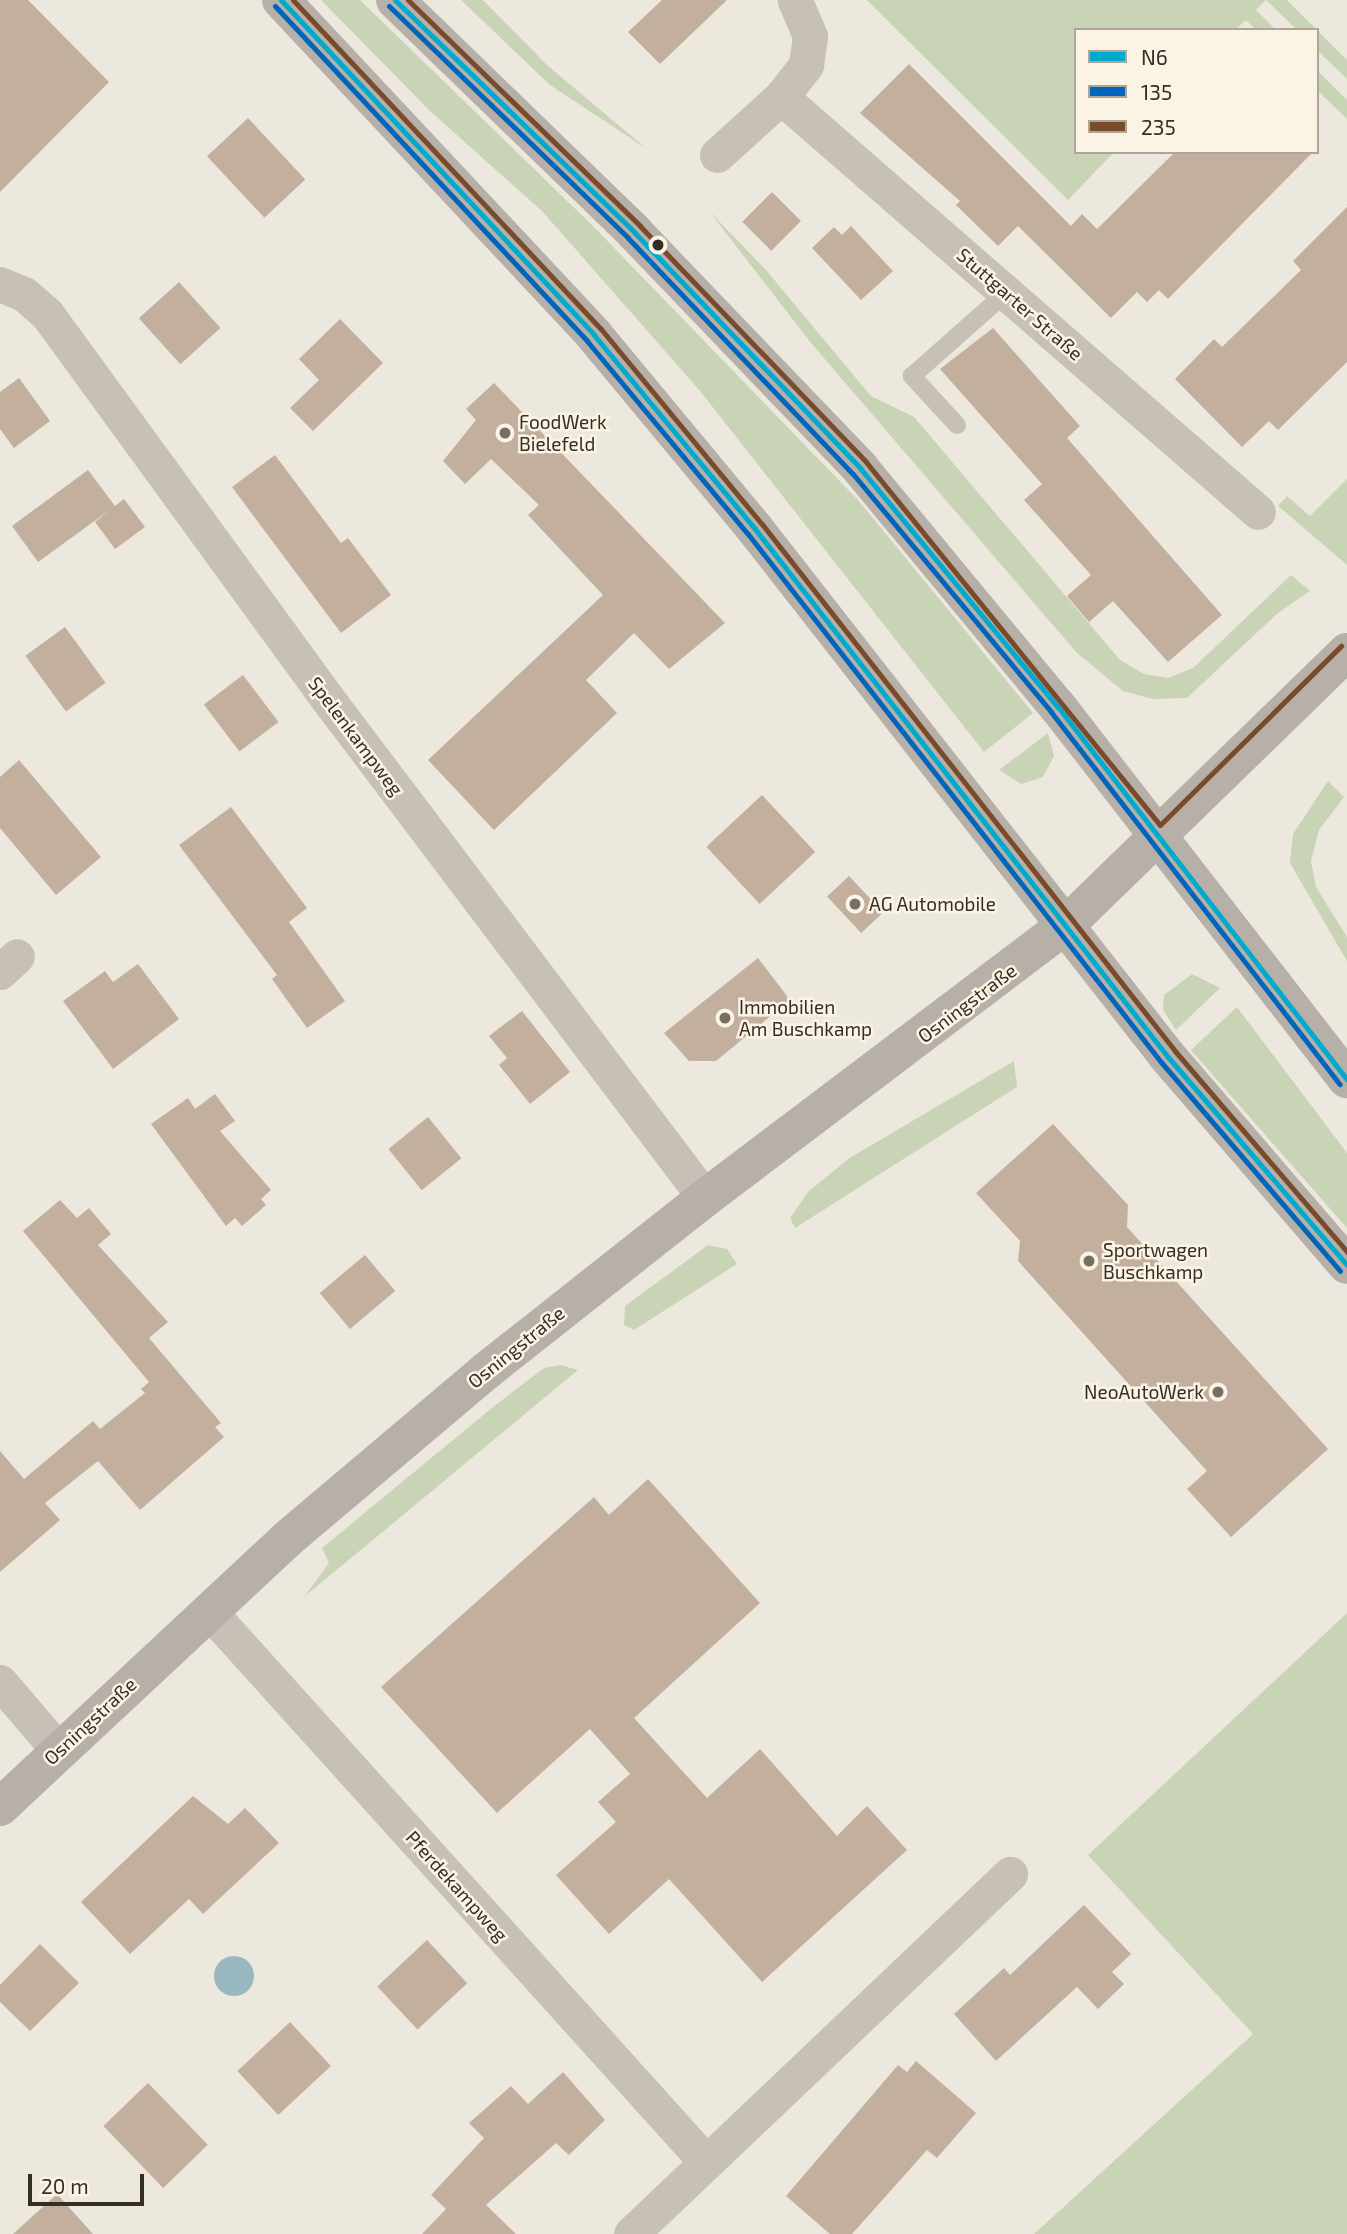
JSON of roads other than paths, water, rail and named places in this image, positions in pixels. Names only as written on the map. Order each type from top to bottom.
[{"type":"main road","points":[[281,0],[594,335],[755,528],[1217,1118],[1347,1265]]},
{"type":"main road","points":[[395,0],[634,232],[860,468],[1159,838],[1347,1079]]},
{"type":"main road","name":"Osningstraße","points":[[0,1807],[208,1610],[467,1386],[705,1198],[1065,926],[1159,838],[1347,652]]},
{"type":"street","points":[[716,155],[781,97],[810,52],[805,19],[795,0]]},
{"type":"street","name":"Stuttgarter Straße","points":[[781,97],[1258,512]]},
{"type":"street","name":"Spelenkampweg","points":[[0,284],[24,294],[47,314],[333,706],[705,1198]]},
{"type":"street","name":"Pferdekampweg","points":[[208,1610],[706,2162]]},
{"type":"street","points":[[0,1682],[58,1750]]},
{"type":"street","points":[[631,2234],[1010,1874]]},
{"type":"lane","points":[[957,425],[912,376],[1007,292]]},
{"type":"water","points":[[234,1956],[242,1957],[248,1962],[253,1968],[253,1984],[248,1990],[242,1995],[234,1996],[226,1995],[220,1990],[215,1984],[214,1976],[215,1968],[220,1962],[226,1957]]},
{"type":"place","name":"FoodWerk Bielefeld","points":[[505,433]]},
{"type":"place","name":"AG Automobile","points":[[855,904]]},
{"type":"place","name":"Immobilien Am Buschkamp","points":[[725,1018]]},
{"type":"place","name":"Sportwagen Buschkamp","points":[[1089,1261]]},
{"type":"place","name":"NeoAutoWerk","points":[[1218,1392]]}]
